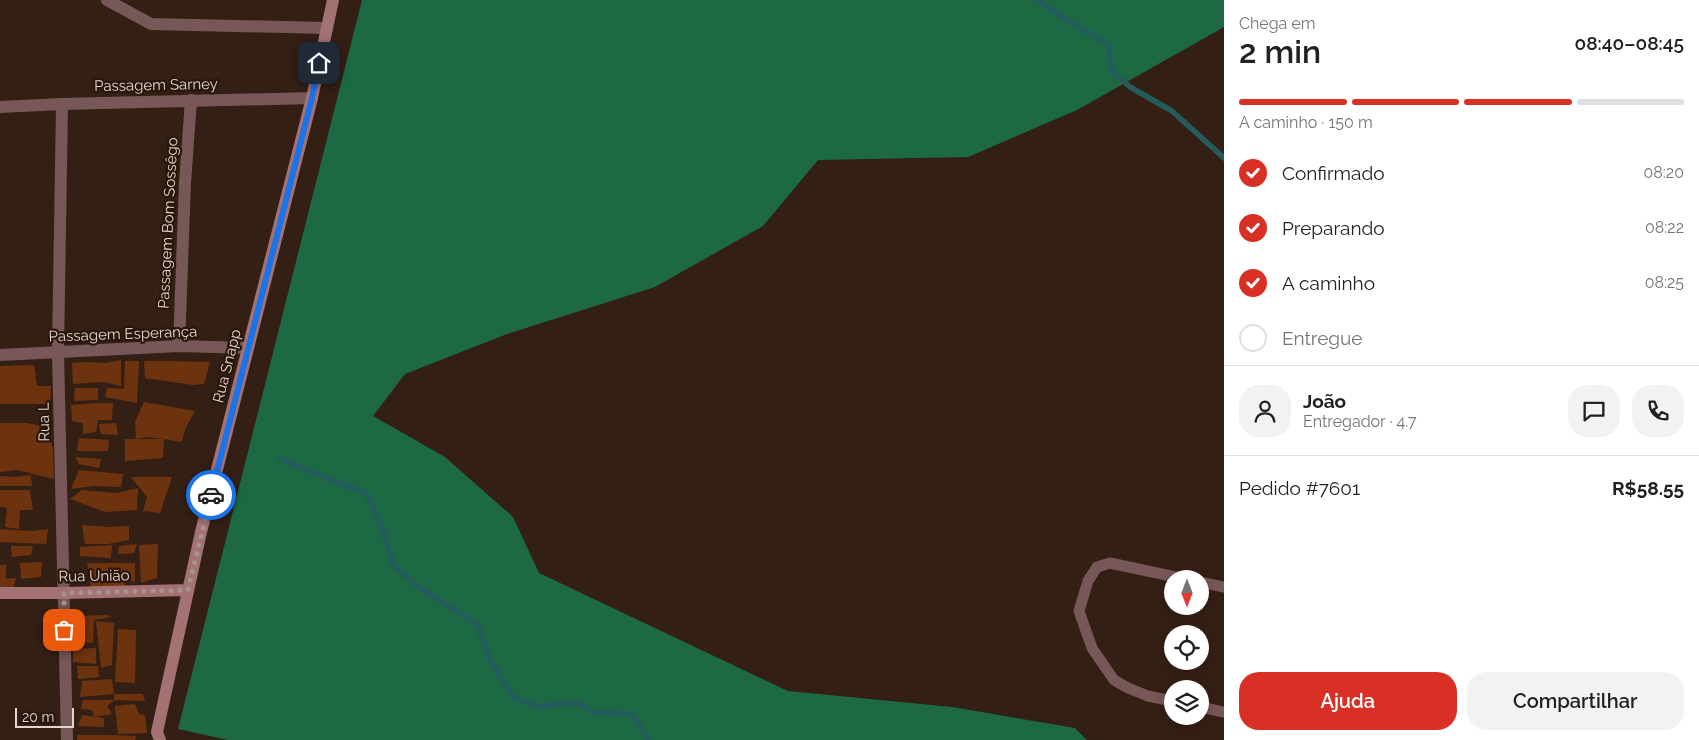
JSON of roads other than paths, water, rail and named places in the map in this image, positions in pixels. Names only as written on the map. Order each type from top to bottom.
[{"type":"main road","name":"Rua Snapp","points":[[160,740],[157,732],[188,590],[312,98],[333,0]]},
{"type":"main road","name":"Rua União","points":[[0,593],[188,590]]},
{"type":"street","points":[[107,0],[151,24],[326,28]]},
{"type":"street","name":"Passagem Sarney","points":[[0,107],[312,98]]},
{"type":"street","name":"Passagem Bom Sossêgo","points":[[179,346],[184,183],[191,100]]},
{"type":"street","name":"Rua L","points":[[62,104],[58,352],[67,740]]},
{"type":"street","name":"Passagem Esperança","points":[[0,355],[179,346],[248,348]]},
{"type":"lane","points":[[1164,575],[1110,563],[1097,567],[1088,581],[1079,611],[1092,648],[1114,680],[1148,696],[1164,699]]},
{"type":"lane","points":[[1209,584],[1224,587]]},
{"type":"lane","points":[[1209,709],[1224,712]]},
{"type":"waterway","points":[[1038,0],[1072,24],[1108,43],[1111,70],[1130,87],[1172,111],[1224,158]]},
{"type":"waterway","points":[[280,459],[367,494],[380,522],[394,566],[420,588],[478,625],[490,660],[513,697],[538,707],[578,703],[592,712],[633,714],[648,740]]}]
